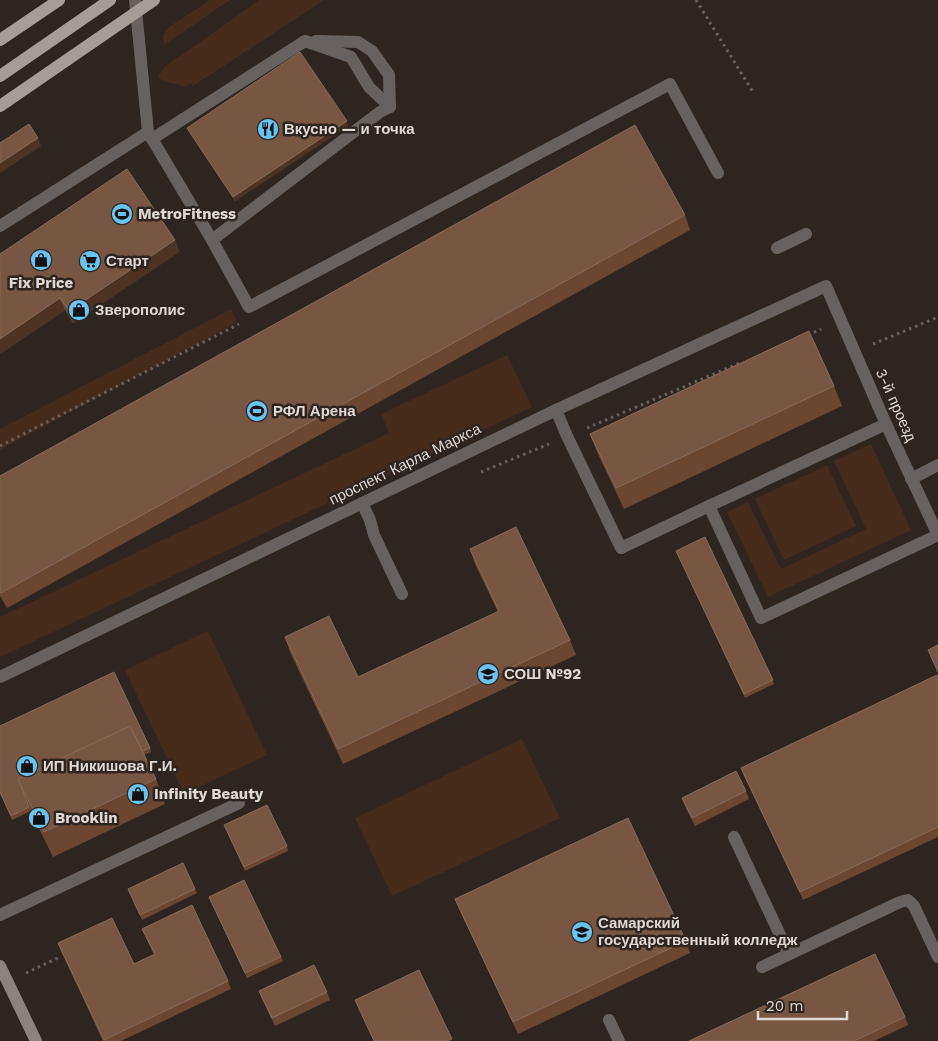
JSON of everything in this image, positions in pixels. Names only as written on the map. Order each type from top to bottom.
[{"type":"main road","points":[[0,40],[59,0]]},
{"type":"main road","points":[[0,76],[110,0]]},
{"type":"main road","points":[[0,106],[136,6],[154,0]]},
{"type":"main road","points":[[0,966],[36,1041]]},
{"type":"street","points":[[136,6],[150,136],[212,240],[249,307],[670,84],[718,173]]},
{"type":"street","points":[[305,41],[351,57],[369,87],[390,106]]},
{"type":"street","points":[[0,226],[305,41],[358,42],[372,51],[389,75],[390,106]]},
{"type":"street","points":[[212,240],[390,106]]},
{"type":"street","points":[[777,248],[806,234]]},
{"type":"street","name":"3-й проезд","points":[[826,286],[886,424],[938,535]]},
{"type":"street","name":"проспект Карла Маркса","points":[[0,677],[556,410],[826,286]]},
{"type":"street","points":[[556,410],[621,548],[886,424]]},
{"type":"street","points":[[911,479],[938,465]]},
{"type":"street","points":[[362,503],[370,520],[374,536],[402,594]]},
{"type":"street","points":[[709,506],[761,618],[938,535]]},
{"type":"street","points":[[0,916],[239,802]]},
{"type":"street","points":[[734,837],[789,954]]},
{"type":"street","points":[[762,967],[900,902],[908,900],[914,906],[938,957]]},
{"type":"street","points":[[609,1020],[620,1041]]},
{"type":"path","points":[[696,0],[753,92]]},
{"type":"path","points":[[854,352],[938,317]]},
{"type":"path","points":[[804,336],[841,321]]},
{"type":"path","points":[[477,474],[750,359]]},
{"type":"path","points":[[7,981],[60,957]]},
{"type":"shaded area","points":[[210,0],[230,0],[164,45],[163,36],[169,27]]},
{"type":"shaded area","points":[[260,0],[324,0],[193,86],[191,83],[186,87],[163,81],[157,76],[167,65]]},
{"type":"shaded area","points":[[231,309],[237,322],[0,450],[0,429]]},
{"type":"shaded area","points":[[507,355],[532,407],[0,657],[0,617],[389,433],[381,414]]},
{"type":"shaded area","points":[[871,444],[911,530],[768,597],[727,512],[748,502],[781,569],[866,529],[834,461]]},
{"type":"shaded area","points":[[827,465],[856,526],[784,560],[755,499]]},
{"type":"shaded area","points":[[208,631],[267,755],[184,794],[125,670]]},
{"type":"shaded area","points":[[522,739],[560,818],[392,896],[355,818]]},
{"type":"building","name":"Вкусно — и точка","points":[[300,52],[347,121],[233,197],[187,128]]},
{"type":"building","points":[[29,124],[38,138],[0,163],[0,143]]},
{"type":"building","name":"РФЛ Арена","points":[[635,125],[685,215],[1,593],[0,476]]},
{"type":"building","name":"Старт","points":[[127,169],[175,240],[69,311],[60,298],[0,339],[0,254]]},
{"type":"building","points":[[809,331],[834,386],[616,488],[590,434]]},
{"type":"building","points":[[516,527],[570,640],[338,749],[285,637],[329,616],[358,677],[499,611],[470,549]]},
{"type":"building","points":[[705,537],[773,680],[744,694],[676,551]]},
{"type":"building","points":[[938,645],[938,672],[928,650]]},
{"type":"building","points":[[114,672],[150,748],[142,751],[130,726],[18,779],[29,807],[11,816],[0,792],[0,726]]},
{"type":"building","points":[[937,675],[938,827],[800,892],[741,768]]},
{"type":"building","points":[[130,726],[156,779],[44,832],[18,779]]},
{"type":"building","points":[[736,771],[746,791],[692,818],[682,798]]},
{"type":"building","points":[[267,805],[287,846],[244,867],[224,825]]},
{"type":"building","points":[[628,818],[686,941],[513,1022],[455,899]]},
{"type":"building","points":[[183,863],[195,889],[140,915],[128,889]]},
{"type":"building","points":[[244,880],[281,957],[245,973],[209,897]]},
{"type":"building","points":[[192,905],[228,981],[104,1040],[58,943],[112,918],[134,964],[155,954],[142,929]]},
{"type":"building","points":[[875,954],[905,1017],[854,1041],[689,1041]]},
{"type":"building","points":[[314,965],[327,992],[272,1018],[259,991]]},
{"type":"building","points":[[419,970],[452,1039],[448,1041],[374,1041],[355,1000]]},
{"type":"place","name":"Вкусно — и точка","points":[[268,129]]},
{"type":"place","name":"MetroFitness","points":[[122,214]]},
{"type":"place","name":"Fix Price","points":[[41,260]]},
{"type":"place","name":"Старт","points":[[90,261]]},
{"type":"place","name":"Зверополис","points":[[79,310]]},
{"type":"place","name":"РФЛ Арена","points":[[257,411]]},
{"type":"place","name":"СОШ №92","points":[[488,674]]},
{"type":"place","name":"ИП Никишова Г.И.","points":[[27,766]]},
{"type":"place","name":"Infinity Beauty","points":[[138,794]]},
{"type":"place","name":"Brooklin","points":[[39,818]]},
{"type":"place","name":"Самарский государственный колледж","points":[[582,932]]}]
